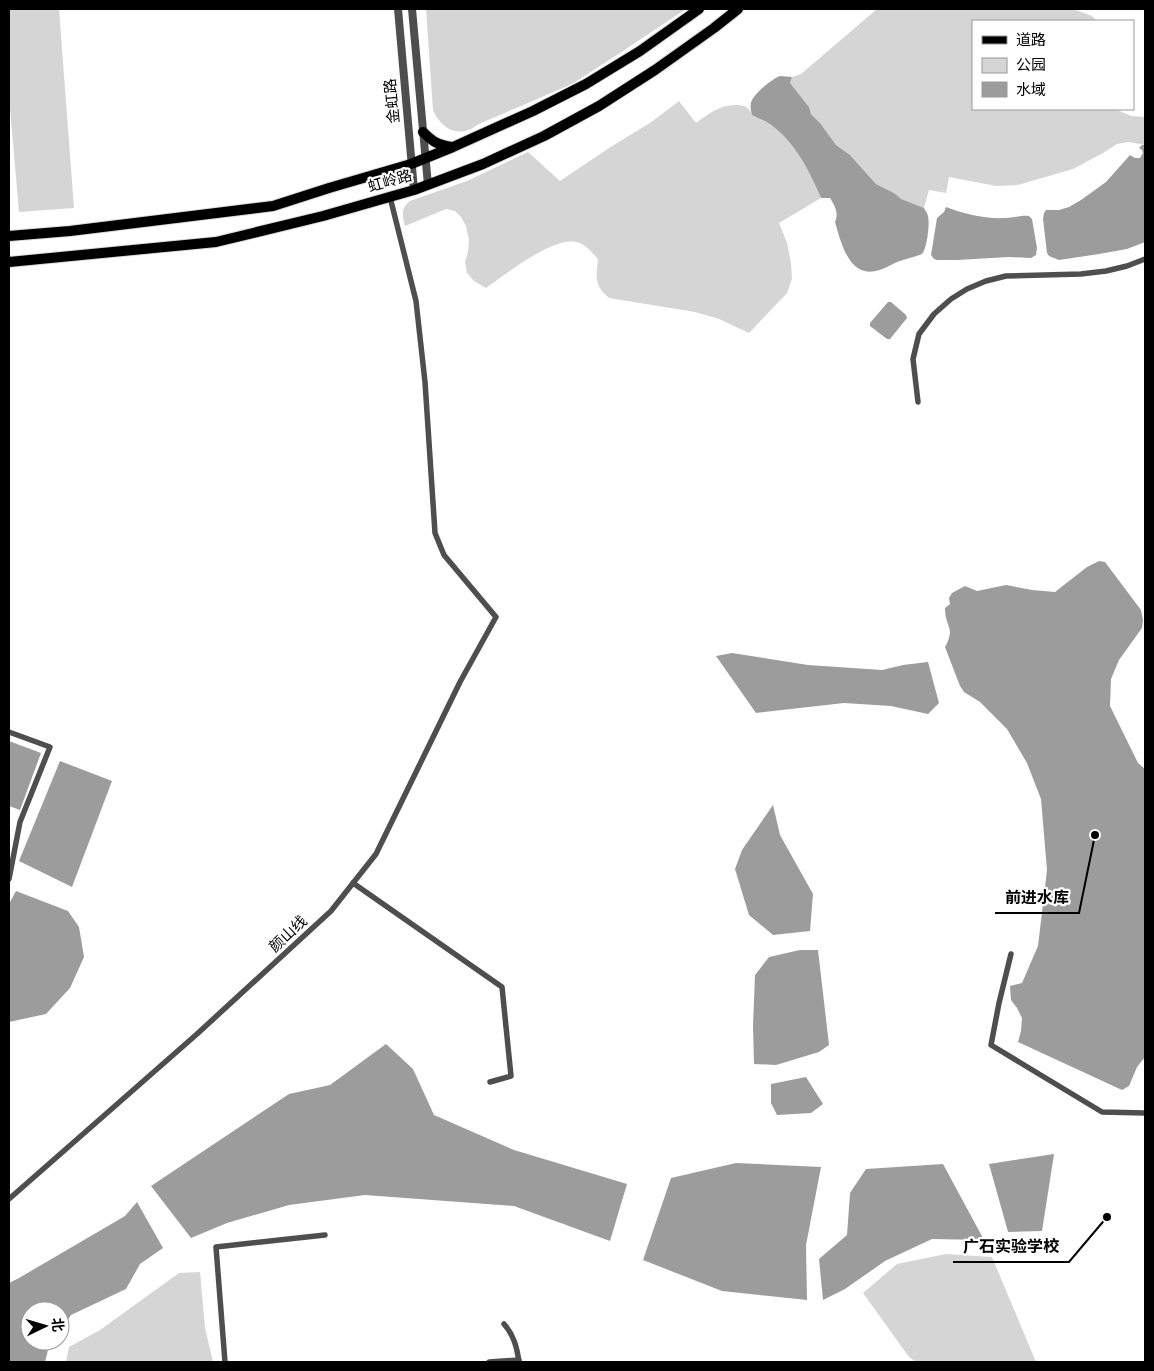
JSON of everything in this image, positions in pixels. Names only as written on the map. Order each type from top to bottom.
[{"type":"main road","name":"虹岭路","points":[[9,236],[76,230],[273,206],[411,164],[533,112],[586,84],[640,51],[699,9]]},
{"type":"main road","name":"虹岭路","points":[[9,262],[216,242],[323,216],[414,190],[482,164],[544,136],[599,106],[655,70],[738,9]]},
{"type":"main road","points":[[423,132],[432,141],[442,146],[453,147]]},
{"type":"street","name":"金虹路","points":[[398,9],[414,190]]},
{"type":"street","name":"金虹路","points":[[412,9],[428,185]]},
{"type":"street","name":"颜山线","points":[[9,1200],[205,1028],[331,911],[376,854],[460,682],[496,617],[444,556],[435,533],[425,382],[416,301],[390,197]]},
{"type":"street","points":[[918,402],[913,359],[919,334],[934,314],[967,289],[986,281],[1006,276],[1081,274],[1106,271],[1145,259]]},
{"type":"street","points":[[9,732],[50,747],[20,822],[9,879]]},
{"type":"street","points":[[353,883],[502,986],[511,1076],[490,1082]]},
{"type":"street","points":[[1011,954],[991,1045],[1102,1112],[1145,1113]]},
{"type":"street","points":[[225,1362],[216,1246],[325,1235]]},
{"type":"street","points":[[489,1362],[519,1361],[510,1330],[504,1324]]},
{"type":"green space","points":[[9,9],[59,9],[74,208],[19,212],[9,97]]},
{"type":"green space","points":[[426,9],[686,9],[572,84],[469,130],[457,131],[451,130],[442,124],[433,110]]},
{"type":"green space","points":[[877,9],[1073,9],[1092,16],[1096,20],[972,20],[972,110],[1117,110],[1131,116],[1145,117],[1145,145],[1129,142],[1117,144],[1073,169],[1018,185],[996,186],[949,177],[946,193],[929,190],[924,208],[900,199],[894,193],[876,184],[850,155],[836,145],[811,114],[809,107],[790,83],[792,77],[801,74]]},
{"type":"green space","points":[[679,101],[696,123],[720,108],[737,105],[747,108],[755,116],[769,123],[794,147],[806,166],[821,198],[779,223],[787,243],[792,279],[787,293],[749,333],[719,319],[695,312],[609,298],[598,285],[598,259],[588,249],[576,242],[566,242],[542,251],[486,288],[474,281],[467,273],[465,262],[469,240],[466,226],[455,211],[446,209],[405,226],[403,212],[405,206],[410,201],[467,181],[528,152],[560,181],[650,123]]},
{"type":"green space","points":[[946,1254],[992,1257],[1036,1362],[916,1362],[909,1357],[863,1293],[897,1264]]},
{"type":"green space","points":[[200,1272],[205,1328],[213,1362],[66,1362],[70,1346],[100,1330],[179,1273]]},
{"type":"water","points":[[780,76],[792,77],[790,83],[809,107],[811,114],[836,145],[850,155],[876,184],[894,193],[901,199],[924,208],[929,224],[927,241],[922,254],[881,270],[869,272],[860,270],[853,264],[840,239],[835,222],[836,210],[830,198],[821,198],[806,167],[787,139],[770,124],[752,115],[752,99],[768,83]]},
{"type":"water","points":[[1145,145],[1145,242],[1127,249],[1059,260],[1049,256],[1043,219],[1046,210],[1059,210],[1081,200],[1106,182],[1130,155],[1140,158],[1143,153],[1139,148]]},
{"type":"water","points":[[946,207],[967,214],[990,218],[1029,216],[1032,219],[1037,248],[1036,255],[1031,258],[934,259],[931,255],[937,218],[944,212]]},
{"type":"water","points":[[888,302],[891,302],[907,318],[890,339],[887,339],[870,326],[870,323]]},
{"type":"water","points":[[1099,561],[1105,562],[1141,610],[1143,620],[1142,628],[1119,660],[1111,679],[1110,706],[1138,763],[1145,769],[1145,1057],[1137,1067],[1129,1086],[1122,1090],[1018,1042],[1022,1018],[1011,1000],[1010,986],[1022,983],[1038,946],[1047,870],[1041,799],[1027,763],[1007,729],[980,702],[964,692],[945,647],[950,631],[945,608],[950,604],[949,598],[952,593],[965,586],[977,591],[1006,585],[1055,592],[1087,567]]},
{"type":"water","points":[[732,653],[808,665],[882,670],[928,662],[939,703],[928,714],[891,706],[844,703],[756,713],[716,656]]},
{"type":"water","points":[[9,741],[41,753],[20,810],[9,806]]},
{"type":"water","points":[[60,761],[112,781],[72,887],[19,861]]},
{"type":"water","points":[[773,805],[780,835],[813,894],[810,931],[773,935],[749,915],[735,869],[742,850]]},
{"type":"water","points":[[16,891],[68,911],[79,927],[84,957],[70,988],[46,1014],[9,1022],[9,904]]},
{"type":"water","points":[[800,950],[818,950],[829,1045],[819,1052],[776,1065],[754,1064],[755,975],[769,957]]},
{"type":"water","points":[[386,1044],[413,1069],[434,1115],[514,1150],[627,1184],[610,1241],[514,1206],[365,1195],[289,1205],[227,1223],[191,1238],[151,1186],[289,1094],[330,1085]]},
{"type":"water","points":[[806,1077],[823,1104],[811,1113],[777,1115],[771,1103],[771,1084]]},
{"type":"water","points":[[1054,1154],[1042,1231],[1008,1232],[989,1164]]},
{"type":"water","points":[[736,1163],[821,1167],[806,1245],[807,1300],[722,1291],[643,1260],[671,1178]]},
{"type":"water","points":[[943,1164],[984,1240],[932,1239],[885,1261],[845,1289],[823,1300],[819,1259],[847,1235],[850,1193],[866,1169]]},
{"type":"water","points":[[137,1202],[163,1248],[140,1264],[126,1289],[70,1317],[70,1301],[20,1301],[20,1351],[48,1351],[45,1362],[9,1362],[9,1283],[125,1216]]},
{"type":"place","name":"前进水库","points":[[1095,835]]},
{"type":"place","name":"广石实验学校","points":[[1107,1217]]}]
